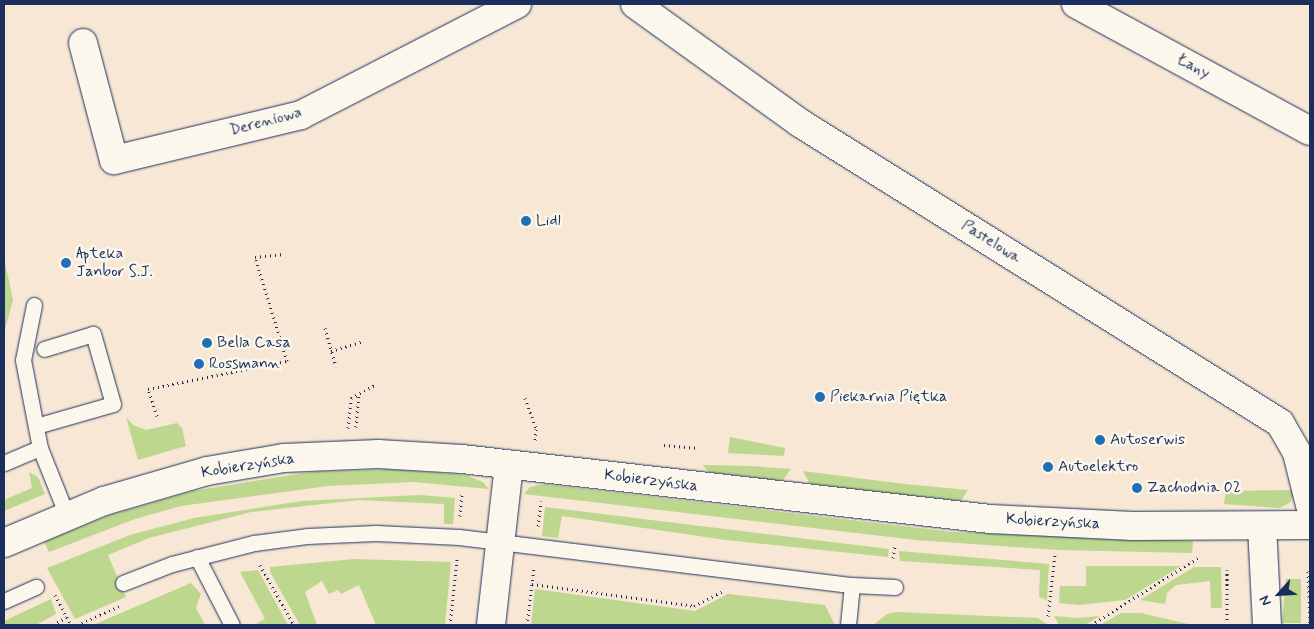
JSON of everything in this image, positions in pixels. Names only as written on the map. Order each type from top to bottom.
[{"type":"street","name":"Dereniowa","points":[[83,43],[114,160],[301,115],[517,4]]},
{"type":"street","name":"Pastelowa","points":[[635,4],[800,122],[1280,423],[1297,453],[1310,506]]},
{"type":"street","name":"Łany","points":[[1076,4],[1310,131]]},
{"type":"street","name":"Kobierzyńska","points":[[4,543],[67,516],[164,482],[284,458],[387,454],[509,465],[990,519],[1133,526],[1310,525]]},
{"type":"street","points":[[491,625],[509,465]]},
{"type":"street","points":[[1262,526],[1267,625]]},
{"type":"lane","points":[[34,305],[24,360],[40,448],[67,516]]},
{"type":"lane","points":[[36,426],[113,404],[93,334],[44,349]]},
{"type":"lane","points":[[4,463],[40,448]]},
{"type":"lane","points":[[123,583],[197,558],[280,539],[340,533],[415,533],[852,585],[895,587]]},
{"type":"lane","points":[[197,558],[232,625]]},
{"type":"lane","points":[[848,625],[852,585]]},
{"type":"lane","points":[[4,601],[36,586]]},
{"type":"path","points":[[157,416],[148,389],[288,361],[255,257],[282,254]]},
{"type":"path","points":[[325,328],[336,366]]},
{"type":"path","points":[[332,351],[364,341]]},
{"type":"path","points":[[348,433],[351,398],[376,384]]},
{"type":"path","points":[[356,421],[358,395]]},
{"type":"path","points":[[525,398],[536,429]]},
{"type":"path","points":[[664,444],[696,448]]},
{"type":"path","points":[[893,558],[894,546]]},
{"type":"path","points":[[1048,616],[1055,555]]},
{"type":"path","points":[[450,625],[458,557],[451,556]]},
{"type":"path","points":[[1091,625],[1198,558]]},
{"type":"path","points":[[250,564],[266,561]]},
{"type":"path","points":[[259,562],[294,625]]},
{"type":"path","points":[[1227,570],[1227,625]]},
{"type":"path","points":[[1308,572],[1310,625]]},
{"type":"path","points":[[532,584],[694,606],[727,589]]},
{"type":"path","points":[[53,625],[67,617]]},
{"type":"green space","points":[[4,258],[13,300],[4,333]]},
{"type":"green space","points":[[126,417],[133,425],[146,430],[177,423],[182,428],[186,446],[138,460]]},
{"type":"green space","points":[[730,437],[785,448],[784,456],[728,453]]},
{"type":"green space","points":[[703,465],[791,469],[782,481],[708,472]]},
{"type":"green space","points":[[390,469],[466,475],[483,482],[489,489],[414,482],[328,486],[181,506],[135,519],[49,552],[44,542],[110,515],[193,491],[310,472]]},
{"type":"green space","points":[[803,471],[968,490],[961,501],[903,495],[810,484]]},
{"type":"green space","points":[[29,472],[38,477],[45,494],[4,511],[4,500],[32,488]]},
{"type":"green space","points":[[543,484],[953,532],[1193,541],[1192,553],[1059,550],[916,540],[524,494],[530,487]]},
{"type":"green space","points":[[1294,490],[1291,502],[1280,508],[1224,504],[1226,491]]},
{"type":"green space","points":[[420,495],[455,498],[453,524],[444,524],[444,504],[359,500],[251,512],[149,538],[108,555],[126,597],[75,619],[47,568],[130,535],[194,518],[301,501]]},
{"type":"green space","points":[[545,507],[889,549],[888,557],[726,540],[562,516],[558,538],[542,536]]},
{"type":"green space","points":[[899,551],[1049,564],[1047,600],[1039,597],[1040,570],[900,561]]},
{"type":"green space","points":[[354,559],[451,562],[445,625],[376,625],[359,585],[341,594],[338,590],[329,594],[322,581],[305,592],[317,625],[300,625],[270,572],[270,567]]},
{"type":"green space","points":[[1086,566],[1181,566],[1125,600],[1079,605],[1059,603],[1060,586],[1086,586]]},
{"type":"green space","points":[[1194,567],[1221,567],[1222,608],[1211,608],[1210,581],[1176,585],[1167,593],[1165,604],[1140,600]]},
{"type":"green space","points":[[258,570],[288,625],[254,625],[265,619],[240,572]]},
{"type":"green space","points":[[1286,579],[1301,579],[1301,623],[1282,623]]},
{"type":"green space","points":[[191,583],[201,594],[196,608],[205,625],[93,625]]},
{"type":"green space","points":[[535,589],[695,611],[728,594],[825,605],[835,625],[531,625]]},
{"type":"green space","points":[[51,599],[56,614],[36,625],[4,625],[4,621]]},
{"type":"green space","points":[[896,612],[1038,618],[1048,625],[873,625],[887,614]]},
{"type":"green space","points":[[1121,613],[1141,613],[1188,624],[1222,625],[1100,625]]},
{"type":"green space","points":[[1054,616],[1076,618],[1100,616],[1085,625],[1059,625]]},
{"type":"place","name":"Lidl","points":[[526,221]]},
{"type":"place","name":"Apteka Janbor S.J.","points":[[66,263]]},
{"type":"place","name":"Bella Casa","points":[[207,343]]},
{"type":"place","name":"Rossmann","points":[[199,364]]},
{"type":"place","name":"Piekarnia Piętka","points":[[820,397]]},
{"type":"place","name":"Autoserwis","points":[[1100,440]]},
{"type":"place","name":"Autoelektro","points":[[1048,467]]},
{"type":"place","name":"Zachodnia 02","points":[[1137,488]]}]
